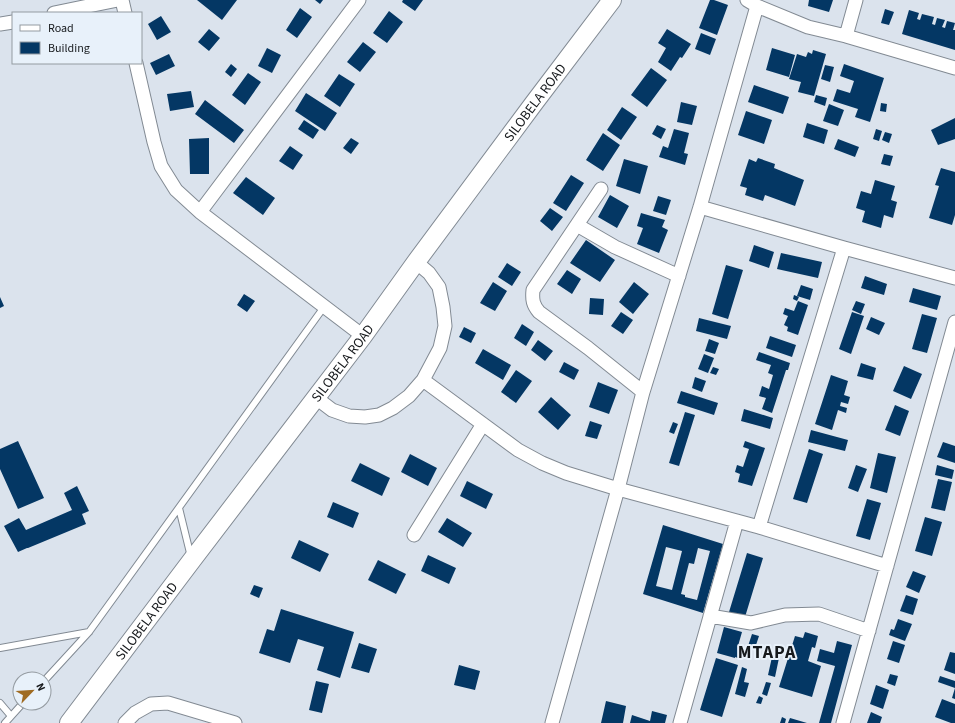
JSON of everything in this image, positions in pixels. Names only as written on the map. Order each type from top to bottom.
[{"type":"street","points":[[59,12],[118,0]]},
{"type":"street","points":[[122,0],[124,12]]},
{"type":"street","points":[[200,212],[359,0]]},
{"type":"street","name":"SILOBELA ROAD","points":[[70,723],[315,397],[363,336],[416,262],[612,0]]},
{"type":"street","points":[[846,36],[856,0]]},
{"type":"street","points":[[552,723],[618,489],[643,392],[700,207],[752,3],[808,27],[846,36],[955,68]]},
{"type":"street","points":[[0,24],[12,22]]},
{"type":"street","points":[[136,64],[160,166],[176,190],[200,212],[363,336]]},
{"type":"street","points":[[601,189],[533,290],[532,298],[534,306],[539,312],[588,348],[643,392]]},
{"type":"street","points":[[700,207],[955,278]]},
{"type":"street","points":[[577,225],[615,247],[679,276]]},
{"type":"street","points":[[759,527],[844,248]]},
{"type":"street","points":[[315,397],[332,410],[349,416],[365,417],[379,415],[394,408],[409,396],[424,380],[440,348],[445,326],[439,287],[429,273],[416,262]]},
{"type":"street","points":[[843,723],[955,322]]},
{"type":"street","points":[[424,380],[518,450],[542,463],[566,473],[618,489],[759,527],[887,566]]},
{"type":"street","points":[[414,535],[483,424]]},
{"type":"street","points":[[680,723],[737,521]]},
{"type":"street","points":[[710,616],[751,623],[785,615],[818,614],[869,631]]},
{"type":"street","points":[[125,723],[135,713],[151,704],[168,703],[235,723]]},
{"type":"lane","points":[[52,672],[89,632],[324,307]]},
{"type":"lane","points":[[179,508],[192,560]]},
{"type":"lane","points":[[0,648],[89,632]]},
{"type":"lane","points":[[0,703],[11,716]]},
{"type":"lane","points":[[5,723],[16,711]]},
{"type":"building","points":[[197,0],[237,0],[222,20]]},
{"type":"building","points":[[315,0],[323,0],[320,4]]},
{"type":"building","points":[[403,0],[423,0],[415,11],[402,2]]},
{"type":"building","points":[[710,0],[728,5],[717,35],[699,28]]},
{"type":"building","points":[[809,0],[833,0],[829,12],[808,6]]},
{"type":"building","points":[[300,8],[312,17],[297,38],[286,30]]},
{"type":"building","points":[[885,9],[894,12],[889,25],[881,23]]},
{"type":"building","points":[[909,10],[919,13],[917,19],[920,20],[922,14],[934,17],[932,24],[935,25],[937,18],[945,20],[942,27],[945,28],[947,21],[955,23],[953,30],[955,30],[955,50],[902,34]]},
{"type":"building","points":[[389,11],[403,22],[387,43],[373,33]]},
{"type":"building","points":[[161,16],[171,32],[157,40],[148,24]]},
{"type":"building","points":[[209,29],[220,38],[209,51],[198,42]]},
{"type":"building","points":[[667,29],[691,44],[671,71],[658,62],[666,48],[658,43]]},
{"type":"building","points":[[701,33],[716,39],[710,55],[695,49]]},
{"type":"building","points":[[363,42],[376,52],[360,72],[347,62]]},
{"type":"building","points":[[267,48],[281,55],[272,73],[258,66]]},
{"type":"building","points":[[772,48],[795,55],[789,77],[766,70]]},
{"type":"building","points":[[813,50],[826,54],[814,96],[798,92],[801,82],[789,79],[797,54],[806,57],[808,52],[812,54]]},
{"type":"building","points":[[169,54],[175,66],[156,75],[150,63]]},
{"type":"building","points":[[231,64],[237,69],[231,77],[225,72]]},
{"type":"building","points":[[844,64],[884,78],[870,122],[855,117],[858,109],[833,101],[837,89],[850,93],[854,81],[840,76]]},
{"type":"building","points":[[825,65],[834,67],[830,82],[821,79]]},
{"type":"building","points":[[651,68],[667,80],[647,107],[631,95]]},
{"type":"building","points":[[248,73],[261,82],[245,105],[232,95]]},
{"type":"building","points":[[339,74],[355,84],[340,107],[324,96]]},
{"type":"building","points":[[754,85],[789,97],[783,114],[748,102]]},
{"type":"building","points":[[191,91],[194,107],[170,111],[167,94]]},
{"type":"building","points":[[306,93],[337,113],[325,131],[295,111]]},
{"type":"building","points":[[816,95],[827,98],[825,106],[814,102]]},
{"type":"building","points":[[205,100],[244,130],[234,143],[195,114]]},
{"type":"building","points":[[681,102],[697,106],[692,125],[677,122]]},
{"type":"building","points":[[881,103],[887,104],[886,112],[880,111]]},
{"type":"building","points":[[829,104],[844,110],[838,126],[823,121]]},
{"type":"building","points":[[622,107],[637,117],[621,140],[607,130]]},
{"type":"building","points":[[746,111],[772,120],[764,144],[738,135]]},
{"type":"building","points":[[955,118],[955,139],[938,145],[931,130]]},
{"type":"building","points":[[304,120],[319,130],[313,139],[298,129]]},
{"type":"building","points":[[807,123],[828,130],[824,144],[803,137]]},
{"type":"building","points":[[657,125],[666,129],[661,139],[652,134]]},
{"type":"building","points":[[674,129],[689,133],[684,153],[688,154],[685,165],[659,157],[663,146],[668,148]]},
{"type":"building","points":[[876,129],[882,131],[879,141],[873,139]]},
{"type":"building","points":[[885,132],[892,134],[889,143],[882,140]]},
{"type":"building","points":[[603,133],[620,145],[603,171],[586,160]]},
{"type":"building","points":[[209,138],[209,174],[190,174],[189,139]]},
{"type":"building","points":[[351,138],[359,143],[351,154],[343,148]]},
{"type":"building","points":[[838,139],[859,147],[855,157],[834,149]]},
{"type":"building","points":[[290,146],[303,155],[293,170],[279,161]]},
{"type":"building","points":[[884,154],[893,156],[890,166],[881,164]]},
{"type":"building","points":[[758,158],[775,164],[774,168],[804,180],[795,206],[765,195],[763,201],[745,195],[747,188],[740,186],[749,159],[756,162]]},
{"type":"building","points":[[624,159],[648,166],[640,194],[616,186]]},
{"type":"building","points":[[941,168],[955,172],[955,215],[952,225],[929,218],[939,186],[935,185]]},
{"type":"building","points":[[571,175],[584,183],[566,211],[553,203]]},
{"type":"building","points":[[246,177],[275,198],[263,215],[233,193]]},
{"type":"building","points":[[875,180],[895,186],[891,200],[897,202],[893,218],[884,215],[881,228],[862,222],[865,211],[856,208],[861,191],[871,194]]},
{"type":"building","points":[[610,195],[629,206],[617,228],[598,217]]},
{"type":"building","points":[[658,196],[671,200],[666,215],[653,211]]},
{"type":"building","points":[[550,208],[563,217],[552,231],[540,221]]},
{"type":"building","points":[[641,213],[665,220],[662,227],[668,230],[659,253],[637,244],[643,228],[637,226]]},
{"type":"building","points":[[586,240],[615,260],[600,282],[570,263]]},
{"type":"building","points":[[754,245],[774,252],[769,268],[749,261]]},
{"type":"building","points":[[781,253],[822,262],[818,278],[777,269]]},
{"type":"building","points":[[507,263],[521,272],[512,286],[498,277]]},
{"type":"building","points":[[726,265],[743,270],[728,319],[712,314]]},
{"type":"building","points":[[567,270],[581,279],[572,294],[557,284]]},
{"type":"building","points":[[865,276],[887,284],[884,295],[861,288]]},
{"type":"building","points":[[493,282],[507,291],[495,311],[480,303]]},
{"type":"building","points":[[634,282],[649,294],[633,314],[619,302]]},
{"type":"building","points":[[801,285],[813,289],[810,300],[797,296]]},
{"type":"building","points":[[913,288],[941,296],[937,310],[909,302]]},
{"type":"building","points":[[244,294],[255,301],[247,312],[237,305]]},
{"type":"building","points":[[794,295],[799,297],[797,301],[793,299]]},
{"type":"building","points":[[0,297],[4,306],[0,308]]},
{"type":"building","points":[[590,298],[604,299],[603,315],[589,314]]},
{"type":"building","points":[[798,301],[808,305],[798,335],[787,331],[788,327],[784,325],[788,316],[783,314],[785,308],[794,311]]},
{"type":"building","points":[[856,301],[865,304],[861,314],[852,310]]},
{"type":"building","points":[[621,312],[633,320],[623,334],[611,326]]},
{"type":"building","points":[[852,312],[864,316],[851,354],[839,349]]},
{"type":"building","points":[[922,314],[937,318],[927,353],[912,349]]},
{"type":"building","points":[[871,317],[885,323],[879,335],[866,329]]},
{"type":"building","points":[[699,318],[731,326],[727,339],[696,331]]},
{"type":"building","points":[[522,324],[534,332],[526,346],[514,338]]},
{"type":"building","points":[[464,327],[476,333],[471,343],[459,337]]},
{"type":"building","points":[[770,336],[796,345],[792,357],[766,348]]},
{"type":"building","points":[[709,339],[719,343],[715,354],[705,351]]},
{"type":"building","points":[[538,340],[553,351],[545,361],[531,350]]},
{"type":"building","points":[[483,349],[511,365],[503,380],[475,363]]},
{"type":"building","points":[[759,352],[790,363],[788,370],[786,370],[772,413],[762,409],[766,398],[759,396],[762,386],[769,389],[773,375],[768,373],[771,365],[756,360]]},
{"type":"building","points":[[704,354],[714,358],[708,373],[698,369]]},
{"type":"building","points":[[564,362],[579,370],[574,380],[559,372]]},
{"type":"building","points":[[861,363],[876,368],[873,380],[857,376]]},
{"type":"building","points":[[904,366],[922,374],[911,399],[893,391]]},
{"type":"building","points":[[713,367],[719,369],[716,375],[710,373]]},
{"type":"building","points":[[516,370],[532,381],[516,403],[501,392]]},
{"type":"building","points":[[831,375],[848,381],[844,395],[850,397],[848,404],[841,402],[840,406],[847,408],[846,413],[838,410],[832,430],[815,424]]},
{"type":"building","points":[[695,377],[706,381],[702,392],[692,388]]},
{"type":"building","points":[[598,382],[618,390],[609,414],[589,407]]},
{"type":"building","points":[[681,391],[718,403],[714,415],[677,403]]},
{"type":"building","points":[[551,397],[571,415],[558,430],[538,412]]},
{"type":"building","points":[[895,405],[909,411],[900,436],[885,430]]},
{"type":"building","points":[[744,409],[773,418],[770,429],[741,421]]},
{"type":"building","points":[[685,412],[695,415],[679,466],[669,463]]},
{"type":"building","points":[[590,421],[602,425],[597,439],[585,436]]},
{"type":"building","points":[[673,422],[678,424],[674,434],[669,432]]},
{"type":"building","points":[[811,430],[848,440],[845,451],[808,442]]},
{"type":"building","points":[[18,441],[44,498],[18,509],[0,469],[0,449]]},
{"type":"building","points":[[745,441],[765,448],[752,486],[738,482],[740,474],[735,472],[737,465],[743,467],[749,449],[743,447]]},
{"type":"building","points":[[943,442],[955,446],[955,463],[937,457]]},
{"type":"building","points":[[809,449],[823,454],[807,503],[793,499]]},
{"type":"building","points":[[878,453],[896,457],[887,493],[870,488]]},
{"type":"building","points":[[410,454],[437,468],[428,486],[401,472]]},
{"type":"building","points":[[360,463],[390,478],[382,496],[351,481]]},
{"type":"building","points":[[856,465],[867,469],[858,492],[848,488]]},
{"type":"building","points":[[937,465],[954,470],[952,479],[935,475]]},
{"type":"building","points":[[938,479],[952,482],[945,511],[931,508]]},
{"type":"building","points":[[467,481],[493,494],[486,509],[460,496]]},
{"type":"building","points":[[77,486],[89,511],[82,514],[86,524],[18,552],[4,526],[19,518],[26,530],[72,510],[64,493]]},
{"type":"building","points":[[867,499],[881,503],[870,540],[856,536]]},
{"type":"building","points":[[333,502],[359,513],[353,528],[327,517]]},
{"type":"building","points":[[925,517],[942,522],[932,556],[915,551]]},
{"type":"building","points":[[447,518],[472,533],[463,547],[438,532]]},
{"type":"building","points":[[663,525],[723,544],[703,613],[643,594]],"holes":[[[666,547],[682,551],[672,590],[656,586]],[[698,548],[710,551],[697,600],[685,597],[685,595],[681,594],[689,563],[694,564]]]},
{"type":"building","points":[[299,540],[329,554],[320,572],[291,558]]},
{"type":"building","points":[[747,553],[763,558],[745,617],[729,612]]},
{"type":"building","points":[[428,555],[456,568],[449,584],[421,571]]},
{"type":"building","points":[[378,560],[406,574],[396,594],[368,580]]},
{"type":"building","points":[[913,571],[926,576],[919,593],[906,587]]},
{"type":"building","points":[[254,585],[263,588],[259,598],[250,594]]},
{"type":"building","points":[[906,595],[918,599],[913,615],[900,611]]},
{"type":"building","points":[[281,609],[354,632],[340,678],[317,670],[324,647],[298,639],[290,663],[259,653],[267,629],[274,631]]},
{"type":"building","points":[[898,619],[912,624],[905,641],[889,635],[891,629],[894,630]]},
{"type":"building","points":[[724,627],[742,632],[738,646],[744,648],[741,659],[717,653]]},
{"type":"building","points":[[805,632],[818,636],[815,648],[812,647],[808,661],[821,666],[812,697],[779,687],[795,636],[803,638]]},
{"type":"building","points":[[752,634],[759,636],[755,648],[748,646]]},
{"type":"building","points":[[837,641],[852,645],[831,723],[819,723],[835,666],[817,661],[820,649],[834,653]]},
{"type":"building","points":[[893,641],[905,645],[899,663],[887,659]]},
{"type":"building","points":[[359,643],[377,649],[369,673],[351,668]]},
{"type":"building","points":[[950,652],[955,653],[955,674],[944,670]]},
{"type":"building","points":[[772,657],[779,658],[775,677],[768,675]]},
{"type":"building","points":[[716,658],[738,665],[722,717],[700,710]]},
{"type":"building","points":[[459,665],[480,671],[475,690],[454,685]]},
{"type":"building","points":[[742,667],[747,669],[744,682],[749,683],[745,697],[735,694]]},
{"type":"building","points":[[890,674],[898,676],[895,686],[887,683]]},
{"type":"building","points":[[940,676],[955,681],[955,688],[938,682]]},
{"type":"building","points":[[316,681],[329,684],[322,713],[309,710]]},
{"type":"building","points":[[766,682],[771,683],[767,696],[762,694]]},
{"type":"building","points":[[876,685],[889,690],[883,709],[870,704]]},
{"type":"building","points":[[955,688],[955,699],[952,698]]},
{"type":"building","points":[[759,696],[763,698],[761,704],[756,703]]},
{"type":"building","points":[[942,699],[955,704],[955,723],[935,717]]},
{"type":"building","points":[[606,701],[626,706],[623,723],[601,723]]},
{"type":"building","points":[[652,711],[667,715],[665,723],[630,723],[632,715],[650,721]]},
{"type":"building","points":[[871,712],[882,717],[880,723],[867,723]]},
{"type":"building","points":[[782,717],[786,719],[785,723],[780,723]]},
{"type":"building","points":[[790,718],[807,723],[788,723]]},
{"type":"district","name":"MTAPA","points":[[767,652]]}]
